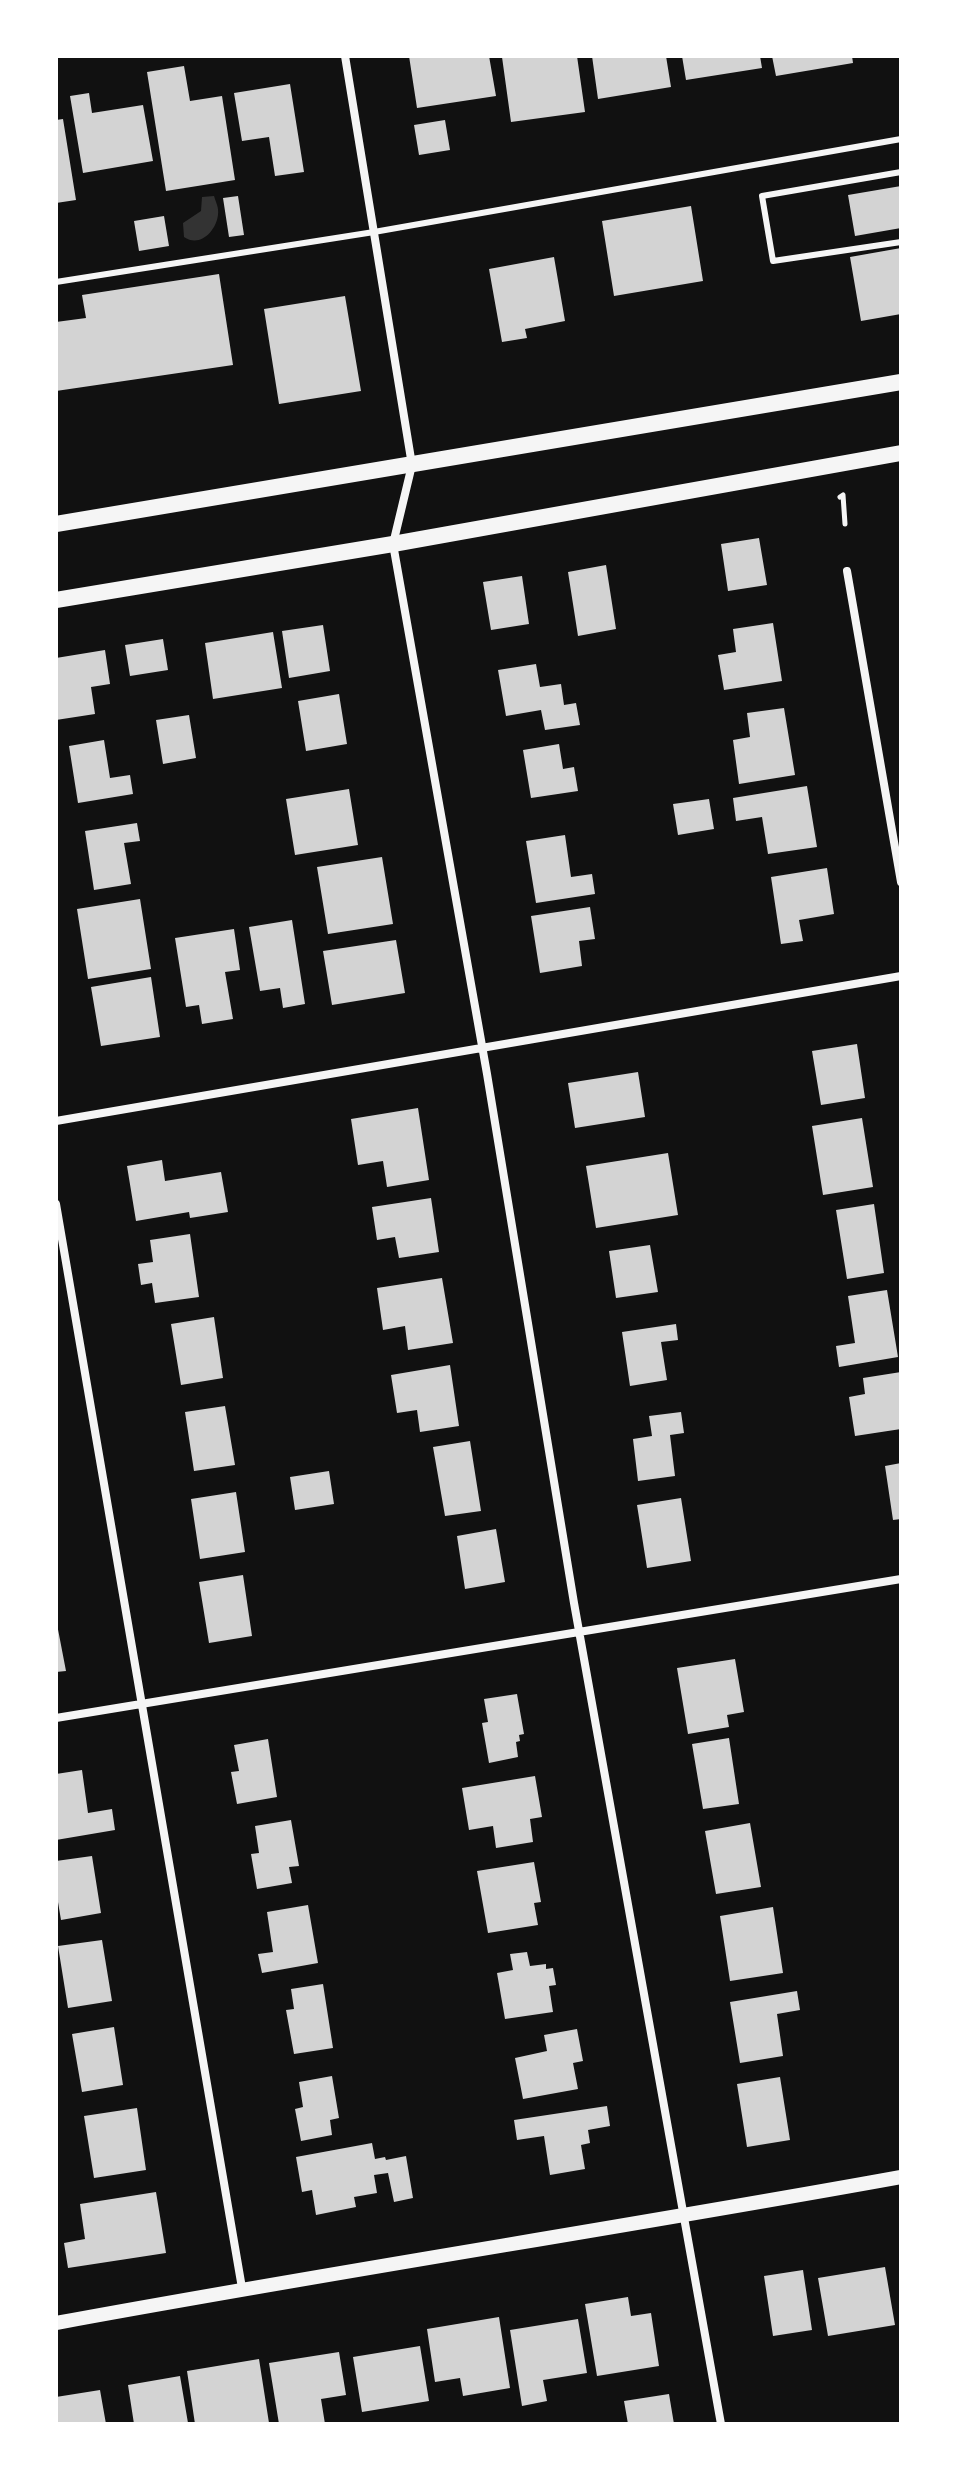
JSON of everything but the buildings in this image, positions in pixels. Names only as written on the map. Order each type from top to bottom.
[{"type":"main road","points":[[56,524],[901,382]]},
{"type":"main road","points":[[56,600],[393,544],[901,453]]},
{"type":"street","points":[[345,56],[412,465],[393,544],[482,1048],[579,1631],[721,2424]]},
{"type":"street","points":[[847,571],[901,882]]},
{"type":"street","points":[[56,1121],[901,976]]},
{"type":"street","points":[[56,1204],[242,2288]]},
{"type":"street","points":[[56,1718],[901,1579]]},
{"type":"street","points":[[56,2323],[242,2288],[901,2177]]},
{"type":"lane","points":[[56,282],[374,232],[901,139]]},
{"type":"lane","points":[[901,172],[762,196],[773,261],[901,242]]},
{"type":"path","points":[[840,497],[843,495],[845,524]]},
{"type":"shaded area","points":[[214,196],[218,215],[211,232],[196,240],[184,237],[183,223],[201,211],[202,197]]}]
